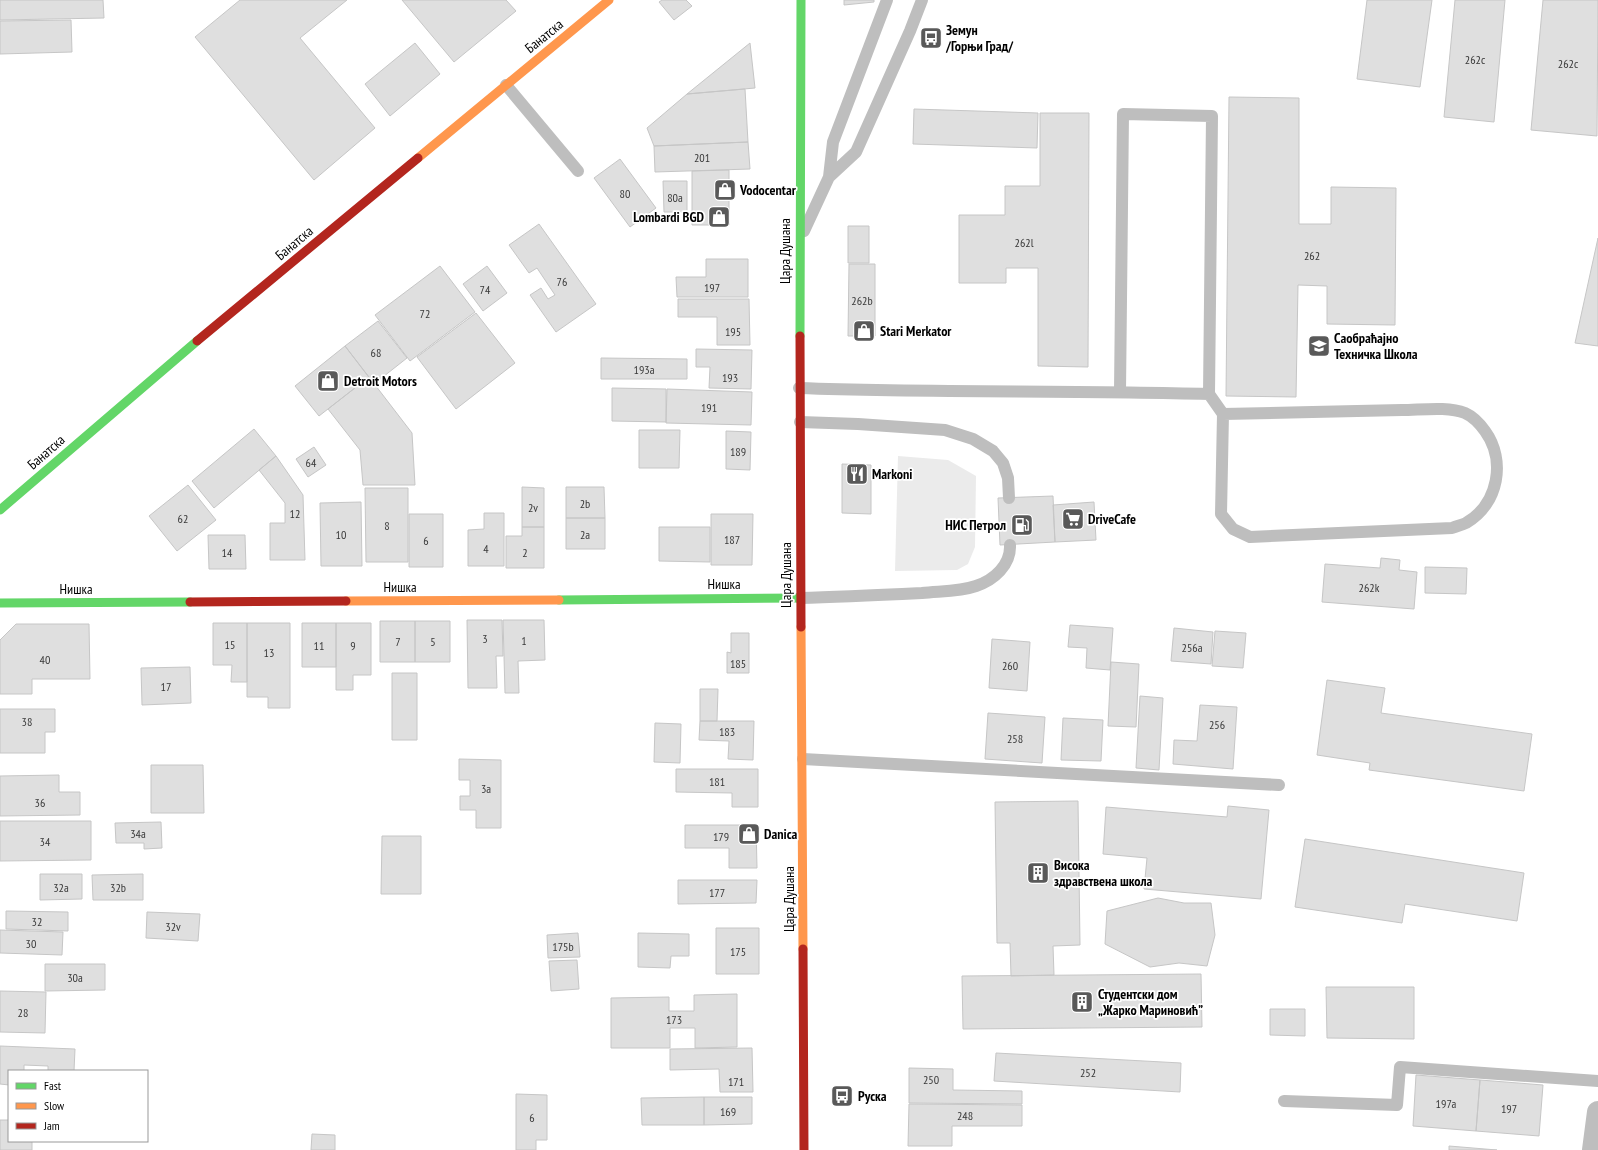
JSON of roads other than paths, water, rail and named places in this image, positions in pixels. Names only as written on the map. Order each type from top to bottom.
[{"type":"street","name":"Банатска","points":[[0,510],[190,347],[609,0]]},
{"type":"street","name":"Цара Душана","points":[[801,0],[799,388],[800,598],[803,759],[804,1150]]},
{"type":"street","name":"Нишка","points":[[0,603],[800,598]]},
{"type":"street","points":[[1593,1150],[1598,1112]]},
{"type":"lane","points":[[799,241],[829,177],[833,142],[886,0]]},
{"type":"lane","points":[[829,177],[856,152],[910,31],[922,0]]},
{"type":"lane","points":[[506,85],[578,171]]},
{"type":"lane","points":[[1120,392],[1123,114],[1212,116],[1209,394],[1223,414],[1221,514],[1233,529],[1250,537],[1452,528],[1466,523],[1488,503],[1496,485],[1498,468],[1496,453],[1490,438],[1479,422],[1466,413],[1459,411],[1382,410],[1223,414]]},
{"type":"lane","points":[[799,388],[1209,394]]},
{"type":"lane","points":[[800,422],[945,430],[973,439],[993,451],[1003,463],[1008,478],[1009,498]]},
{"type":"lane","points":[[800,598],[878,595],[954,590],[975,587],[993,578],[1004,567],[1010,551],[1010,545]]},
{"type":"lane","points":[[803,759],[1279,785]]},
{"type":"lane","points":[[1284,1101],[1397,1105],[1400,1067],[1598,1082]]},
{"type":"place","name":"Земун /Горњи Град/","points":[[931,38]]},
{"type":"place","name":"Vodocentar","points":[[725,190]]},
{"type":"place","name":"Lombardi BGD","points":[[719,217]]},
{"type":"place","name":"Stari Merkator","points":[[864,331]]},
{"type":"place","name":"Саобраћајно Техничка Школа","points":[[1319,346]]},
{"type":"place","name":"Detroit Motors","points":[[328,381]]},
{"type":"place","name":"Markoni","points":[[857,474]]},
{"type":"place","name":"DriveCafe","points":[[1073,519]]},
{"type":"place","name":"НИС Петрол","points":[[1022,525]]},
{"type":"place","name":"Danica","points":[[749,834]]},
{"type":"place","name":"Висока здравствена школа","points":[[1038,873]]},
{"type":"place","name":"Студентски дом „Жарко Мариновић”","points":[[1082,1002]]},
{"type":"place","name":"Руска","points":[[842,1096]]}]
